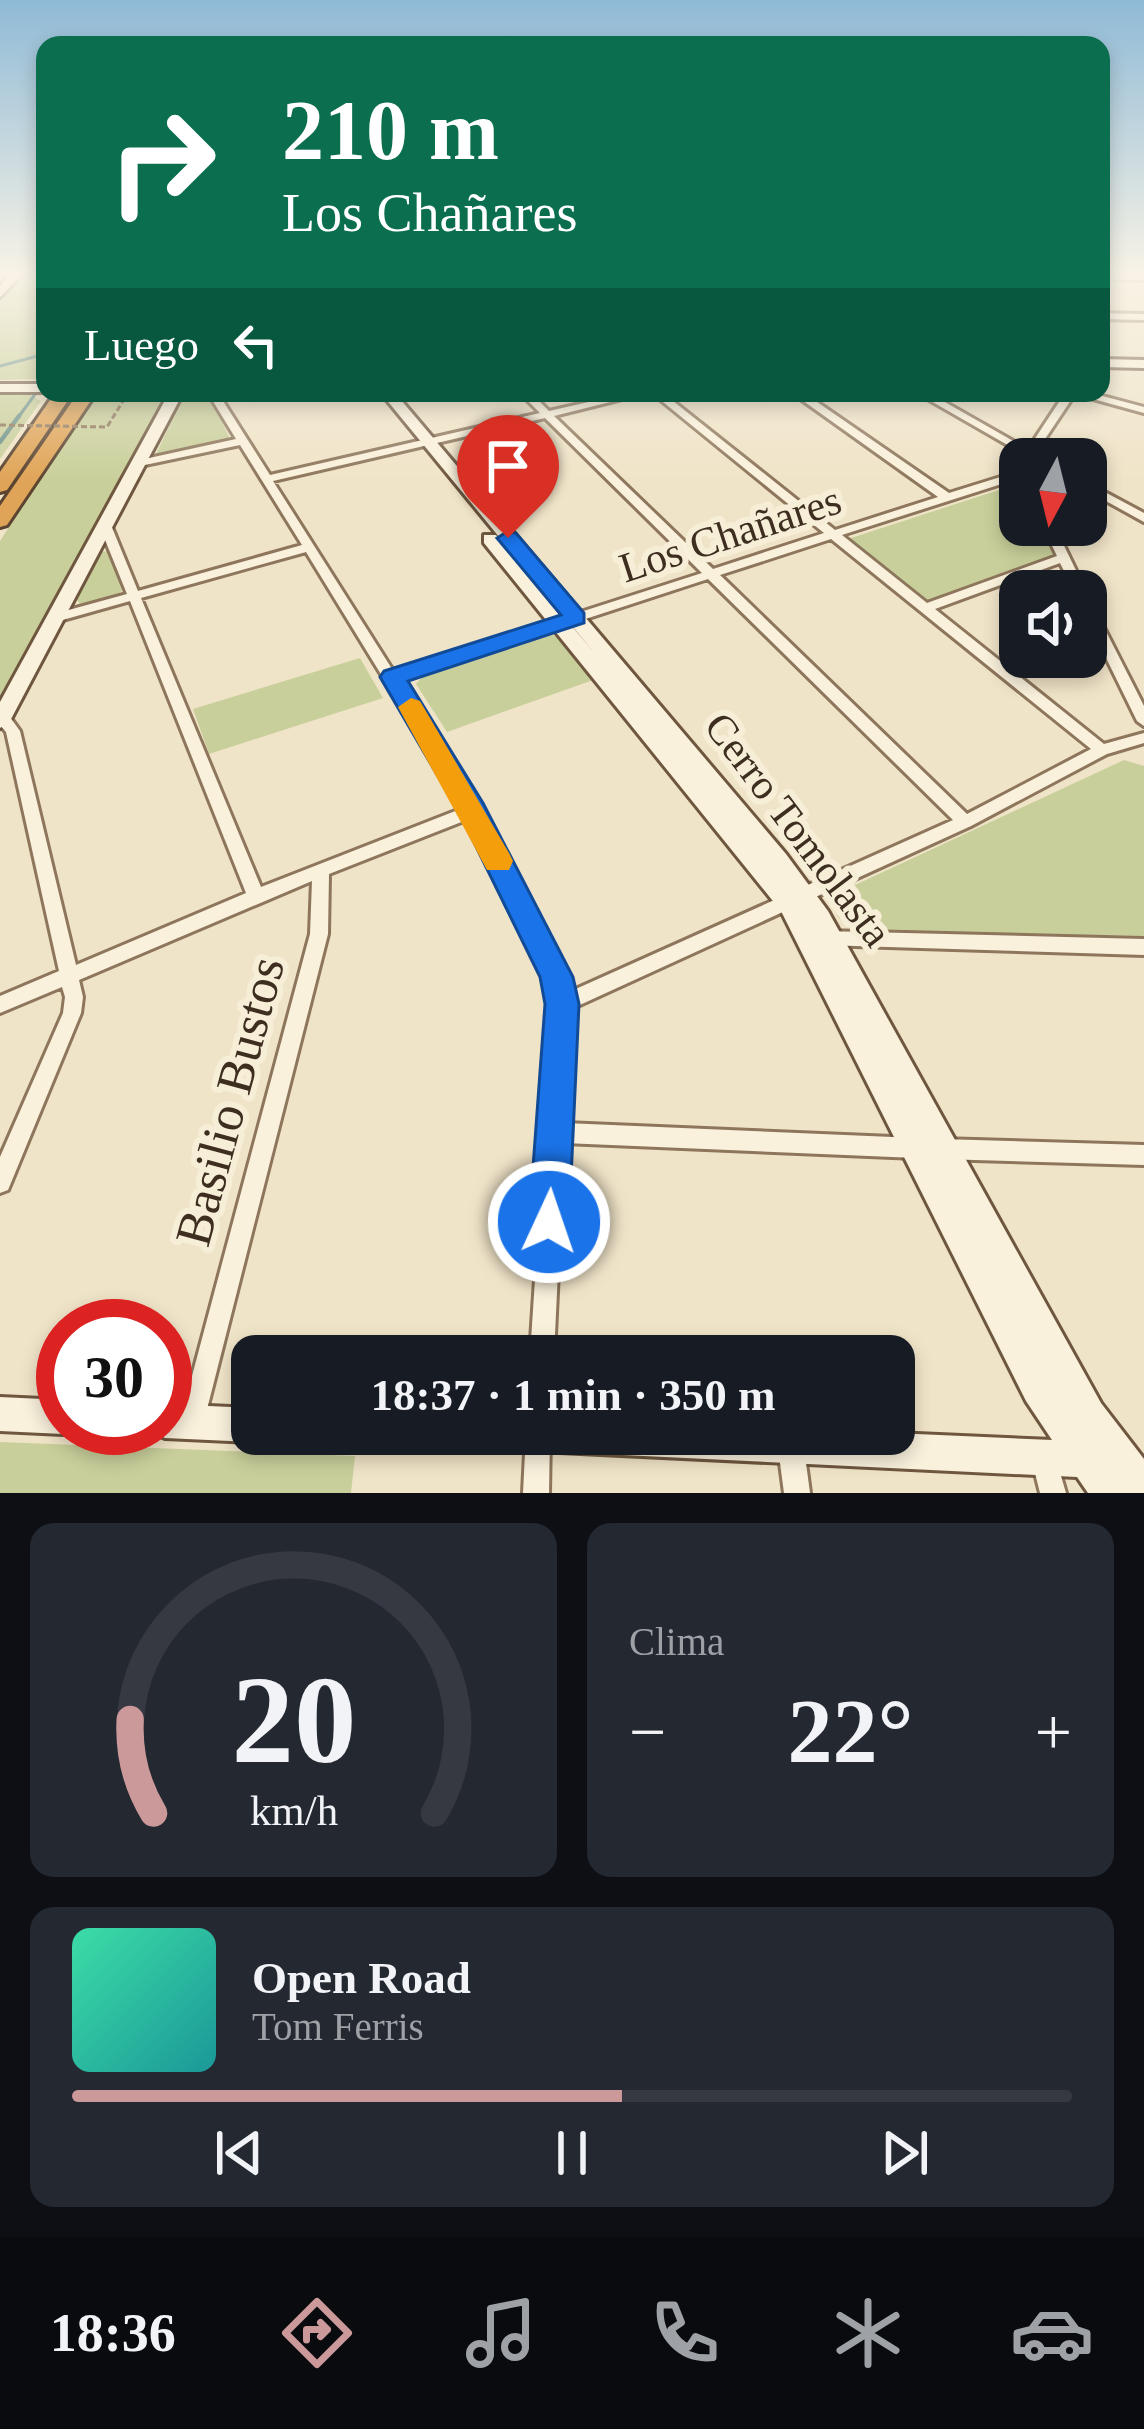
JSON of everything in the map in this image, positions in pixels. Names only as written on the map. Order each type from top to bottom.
[{"type":"highway","points":[[0,525],[8,491],[59,402]]},
{"type":"highway","points":[[8,491],[80,402]]},
{"type":"street","points":[[1110,363],[1144,364]]},
{"type":"street","points":[[0,388],[36,388]]},
{"type":"street","points":[[1110,401],[1144,410]]},
{"type":"street","points":[[0,1182],[72,1013],[71,977],[13,731],[1,719],[171,402]]},
{"type":"street","points":[[219,402],[473,811],[556,977],[562,1004],[543,1335]]},
{"type":"street","name":"Cerro Tomolasta","points":[[382,402],[797,900],[948,1149],[1089,1415],[1133,1474]]},
{"type":"street","name":"Cerro Tomolasta","points":[[394,402],[419,442]]},
{"type":"street","points":[[534,402],[965,822]]},
{"type":"street","points":[[267,479],[598,402]]},
{"type":"street","points":[[668,402],[1102,750]]},
{"type":"street","points":[[810,402],[945,496]]},
{"type":"street","points":[[938,402],[1002,438]]},
{"type":"street","points":[[1040,438],[1064,402]]},
{"type":"street","points":[[140,463],[244,441]]},
{"type":"street","name":"Los Chañares","points":[[393,677],[999,480]]},
{"type":"street","points":[[1107,497],[1144,518]]},
{"type":"street","name":"Basilio Bustos","points":[[105,525],[256,896]]},
{"type":"street","points":[[1058,546],[1070,570]]},
{"type":"street","points":[[59,616],[309,547]]},
{"type":"street","points":[[925,608],[1064,558]]},
{"type":"street","points":[[1107,647],[1144,722]]},
{"type":"street","points":[[562,1004],[965,822],[1102,750],[1144,738]]},
{"type":"street","points":[[0,1005],[256,896],[473,811]]},
{"type":"street","name":"Basilio Bustos","points":[[192,1374],[320,934],[321,871]]},
{"type":"street","points":[[819,938],[1144,946]]},
{"type":"street","name":"Cerro Tomolasta","points":[[819,938],[1038,1390],[1081,1456],[1133,1474]]},
{"type":"street","points":[[554,1133],[1144,1155]]},
{"type":"street","points":[[0,1414],[36,1416]]},
{"type":"street","points":[[192,1423],[231,1424]]},
{"type":"street","points":[[915,1450],[1081,1456]]},
{"type":"street","points":[[536,1493],[538,1455]]},
{"type":"street","points":[[792,1455],[796,1493]]},
{"type":"street","points":[[1043,1456],[1053,1493]]},
{"type":"path","points":[[0,425],[107,427],[122,402]]},
{"type":"green space","points":[[0,342],[36,342],[36,379],[0,380]]},
{"type":"green space","points":[[0,393],[29,394],[40,402],[0,459]]},
{"type":"green space","points":[[89,402],[167,402],[0,708],[0,541]]},
{"type":"green space","points":[[181,402],[213,402],[230,439],[156,454]]},
{"type":"green space","points":[[999,490],[999,546],[1054,546],[1058,555],[1017,570],[999,570],[999,576],[928,602],[848,539]]},
{"type":"green space","points":[[109,551],[122,591],[115,597],[80,604],[75,597],[101,552]]},
{"type":"green space","points":[[548,635],[560,636],[596,679],[447,732],[416,684],[425,674]]},
{"type":"green space","points":[[360,658],[383,698],[209,754],[193,709]]},
{"type":"green space","points":[[1124,760],[1144,766],[1144,936],[856,932],[837,914],[832,897],[840,892]]},
{"type":"green space","points":[[0,1442],[36,1443],[36,1455],[192,1455],[192,1450],[231,1451],[231,1455],[355,1456],[351,1493],[0,1493]]},
{"type":"waterway","points":[[0,366],[36,356]]},
{"type":"waterway","points":[[17,419],[36,393]]},
{"type":"waterway","points":[[0,442],[19,416]]},
{"type":"slow traffic","points":[[411,707],[498,861]]},
{"type":"route","points":[[508,538],[576,618],[393,677],[473,811],[556,977],[562,1004],[549,1222]]}]
